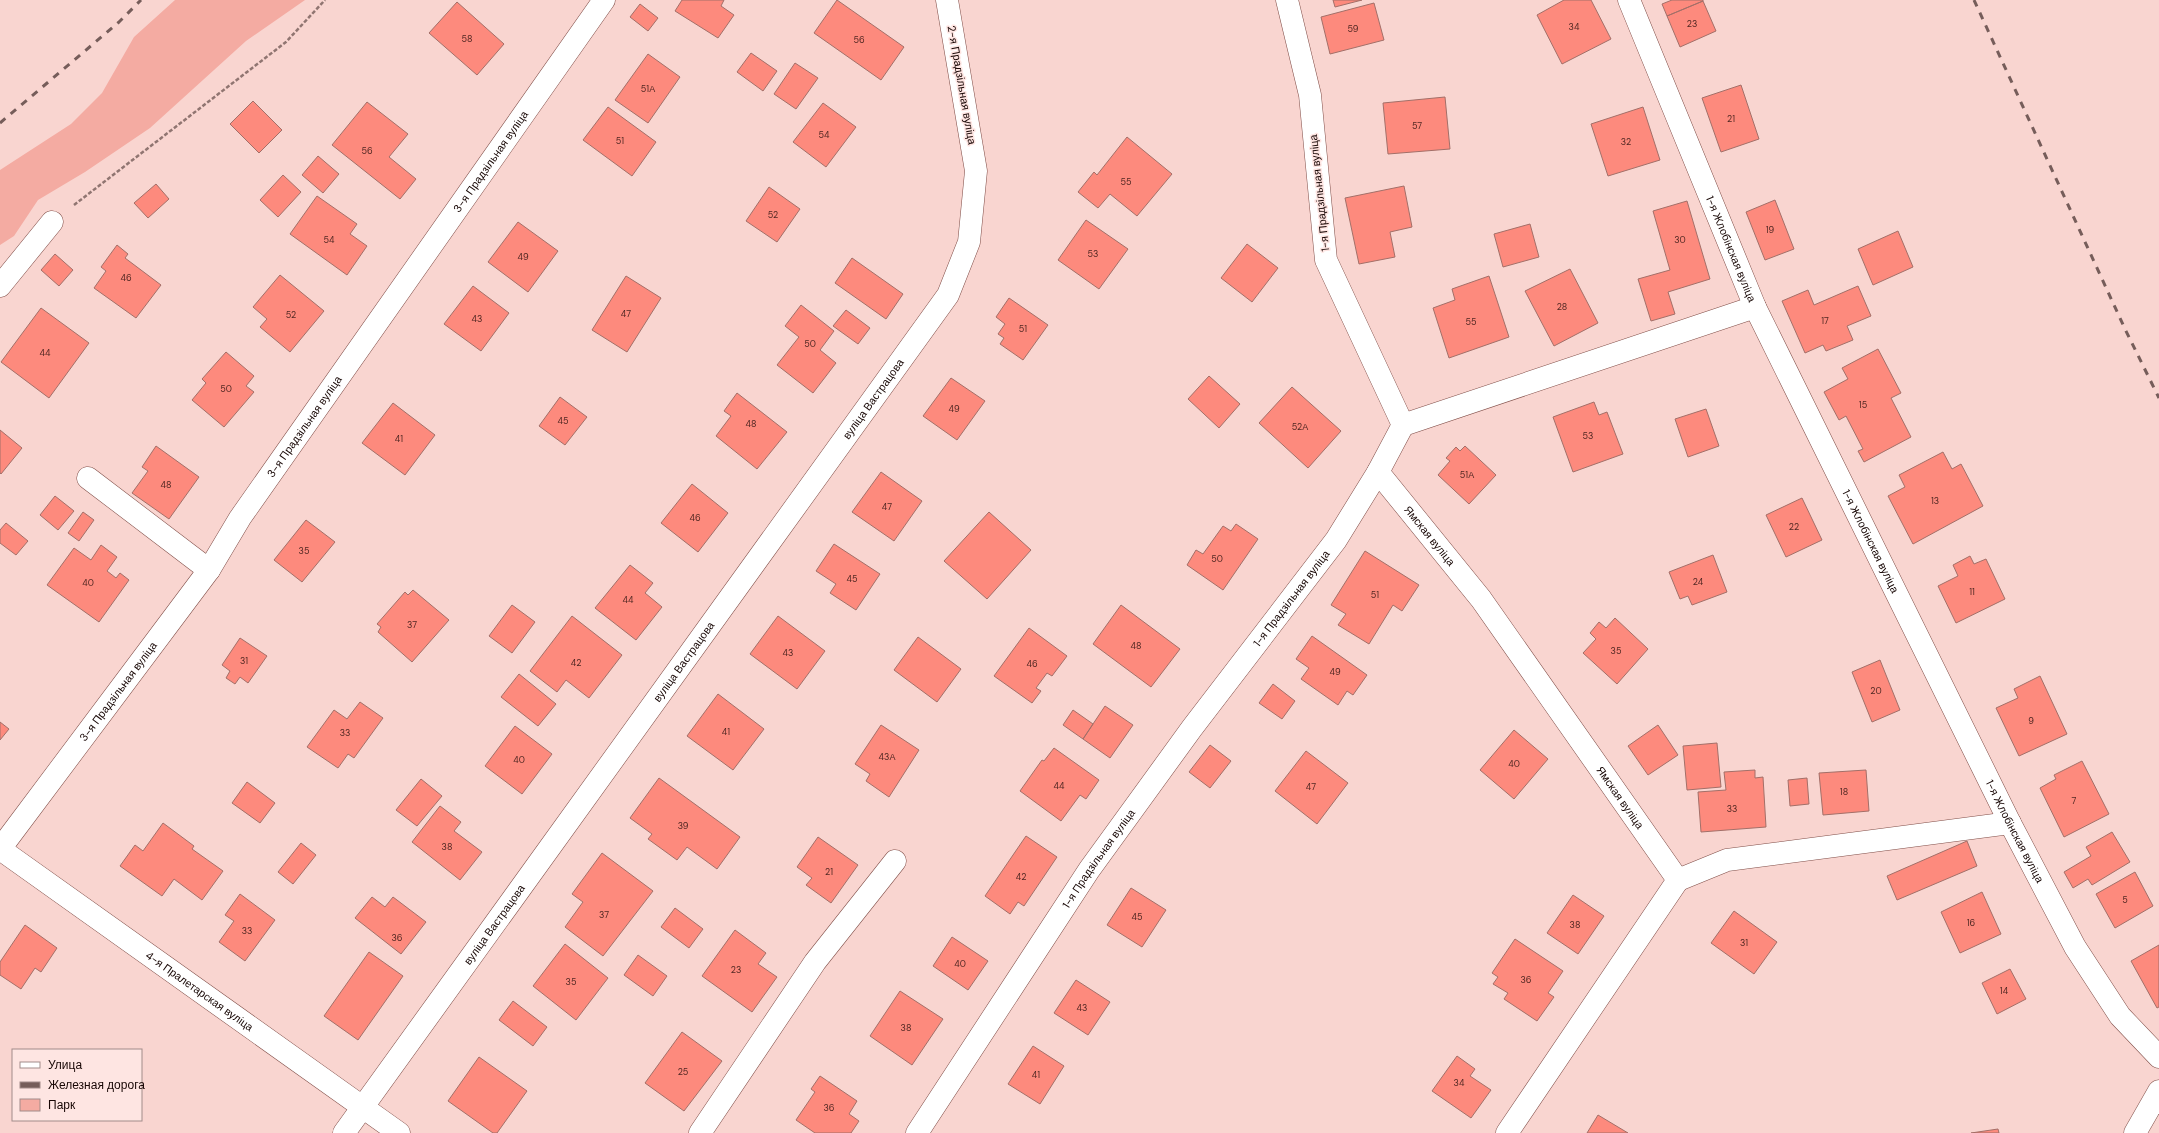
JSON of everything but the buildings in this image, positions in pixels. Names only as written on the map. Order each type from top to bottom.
[{"type":"street","name":"3-я Прадзільная вуліца","points":[[0,849],[209,570],[245,512],[604,0]]},
{"type":"street","name":"2-я Прадзільная вуліца","points":[[947,0],[976,171]]},
{"type":"street","name":"1-я Прадзільная вуліца","points":[[918,1133],[1089,870],[1192,728],[1336,540],[1378,472],[1403,425],[1326,260],[1310,95],[1288,0]]},
{"type":"street","name":"1-я Жлобінская вуліца","points":[[1629,0],[1755,307],[2010,823],[2075,948],[2120,1016],[2159,1057]]},
{"type":"street","name":"вуліца Вастрацова","points":[[344,1133],[948,295],[969,242],[976,171]]},
{"type":"street","points":[[0,286],[52,222]]},
{"type":"street","points":[[1403,425],[1755,307]]},
{"type":"street","name":"Ямская вуліца","points":[[1378,472],[1481,599],[1678,880]]},
{"type":"street","points":[[88,478],[209,570]]},
{"type":"street","points":[[1507,1133],[1678,880],[1727,860],[2010,823]]},
{"type":"street","name":"4-я Пралетарская вуліца","points":[[0,849],[399,1133]]},
{"type":"street","points":[[700,1133],[815,962],[894,861]]},
{"type":"street","points":[[2135,1133],[2159,1091]]},
{"type":"path","points":[[52,222],[286,42],[325,0]]},
{"type":"green space","points":[[175,0],[305,0],[246,41],[150,128],[85,172],[38,200],[14,236],[0,245],[0,170],[71,124],[102,93],[134,37]]},
{"type":"railway","points":[[0,123],[119,22],[141,0]]},
{"type":"railway","points":[[1974,0],[2125,329],[2159,398]]}]
